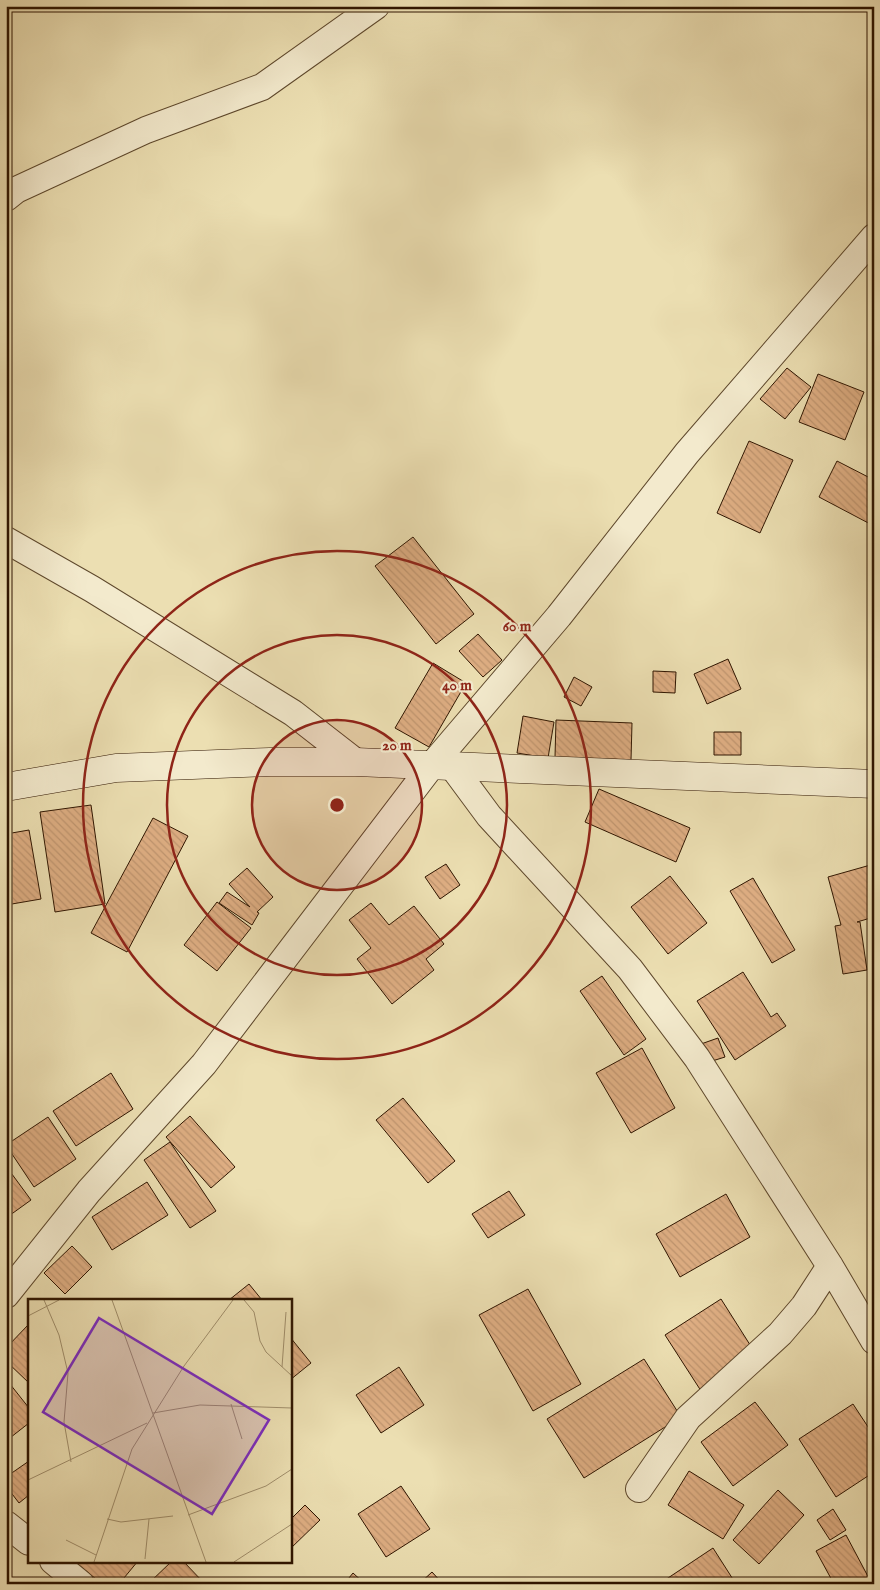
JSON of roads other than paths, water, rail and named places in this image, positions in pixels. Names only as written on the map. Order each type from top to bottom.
[{"type":"street","points":[[6,198],[16,190],[146,130],[262,87],[376,6]]},
{"type":"street","points":[[6,1295],[90,1191],[204,1064],[442,766],[687,453],[874,237]]},
{"type":"street","points":[[6,540],[92,589],[294,713],[356,762]]},
{"type":"street","points":[[6,787],[116,768],[270,762],[356,762],[874,784]]},
{"type":"street","points":[[442,766],[630,969],[697,1058],[830,1266],[874,1340]]},
{"type":"street","points":[[639,1489],[688,1418],[780,1334],[804,1306],[830,1266]]},
{"type":"street","points":[[6,1524],[28,1541]]},
{"type":"street","points":[[54,1562],[81,1584]]}]
